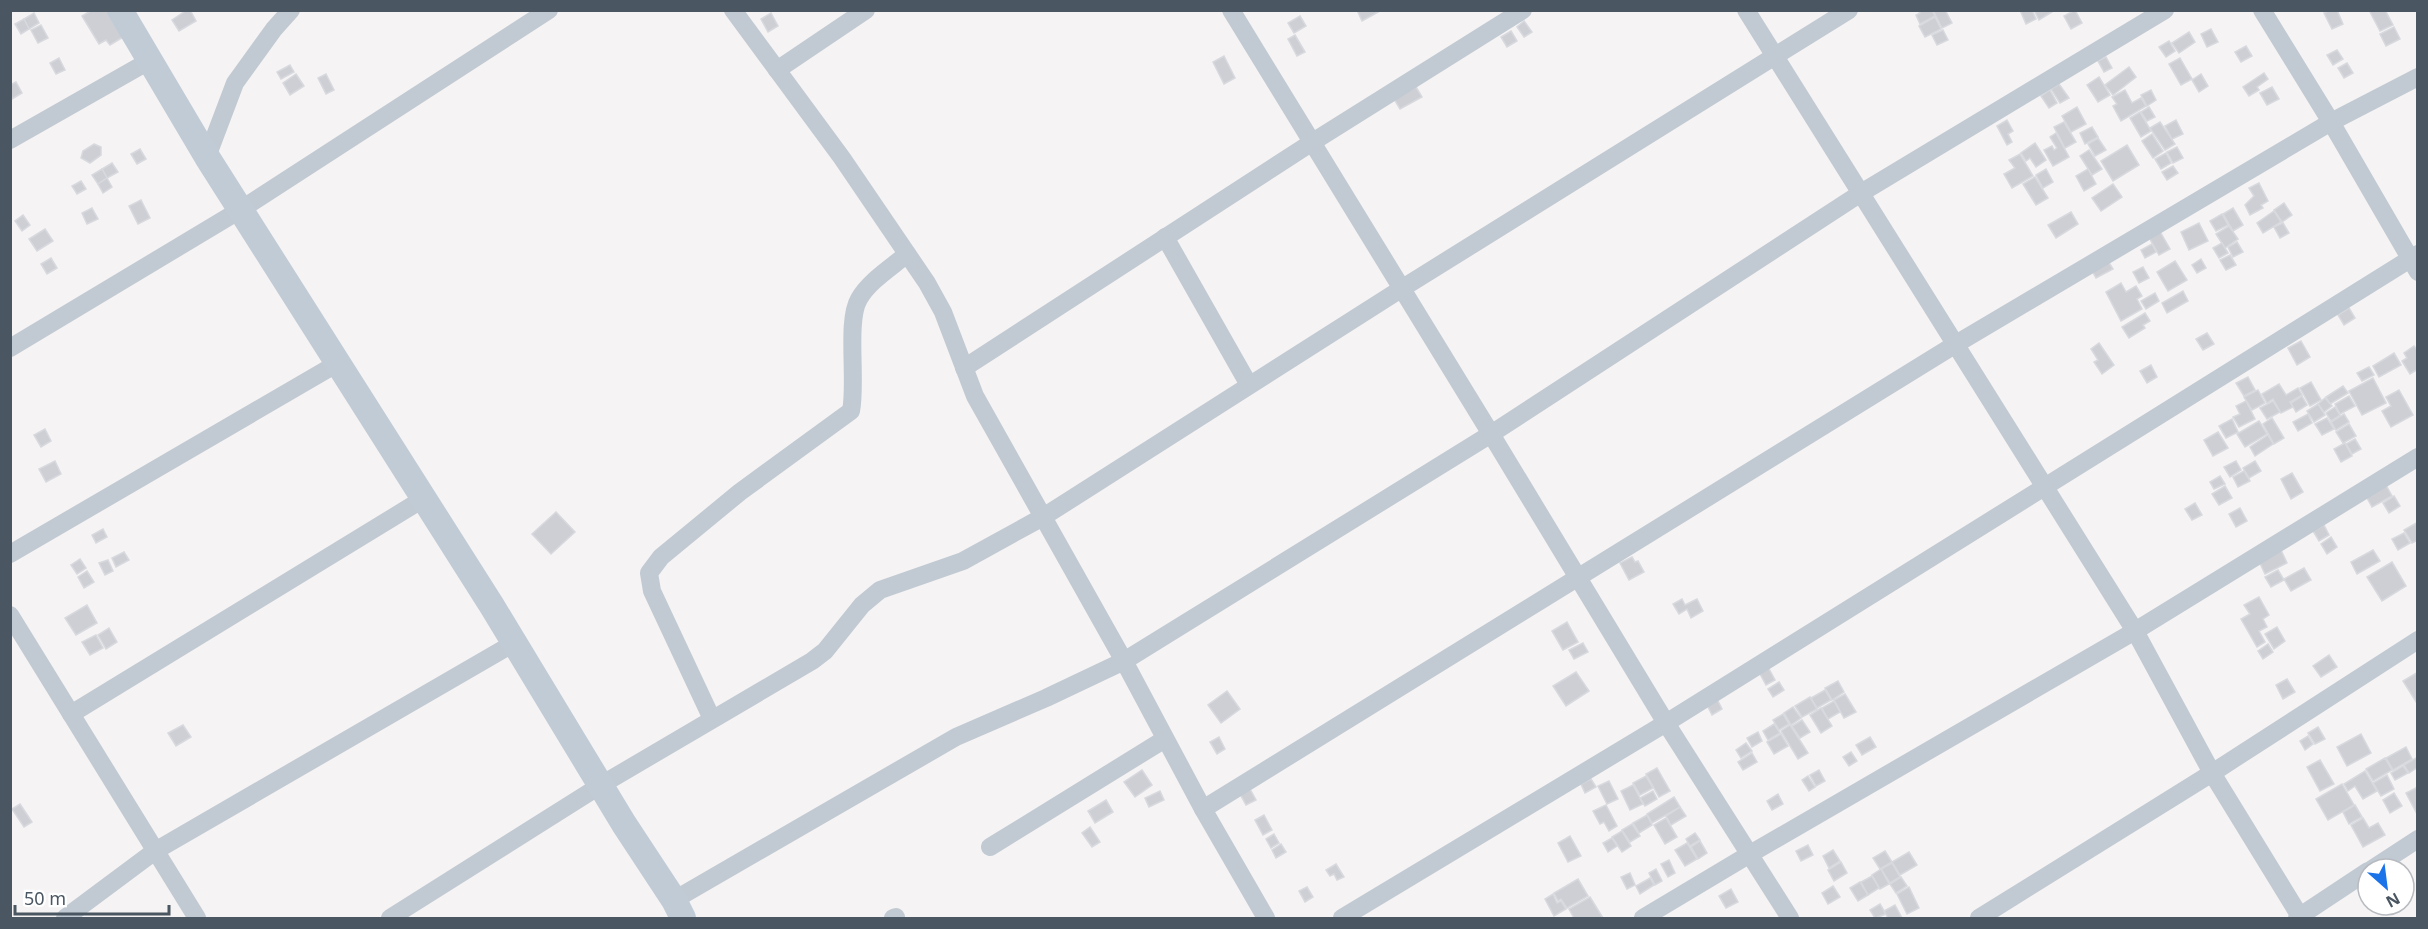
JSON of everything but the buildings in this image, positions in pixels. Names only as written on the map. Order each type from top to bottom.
[{"type":"main road","points":[[120,10],[207,157],[514,643],[678,909]]},
{"type":"street","points":[[207,157],[235,83],[274,29],[291,10]]},
{"type":"street","points":[[10,348],[240,210],[549,10]]},
{"type":"street","points":[[733,10],[842,158],[927,283],[943,312],[975,396],[1124,661],[1203,809],[1266,918]]},
{"type":"street","points":[[777,70],[866,10]]},
{"type":"street","points":[[1231,10],[1666,723],[1790,918]]},
{"type":"street","points":[[964,368],[1311,143],[1523,10]]},
{"type":"street","points":[[1746,10],[2135,631],[2212,773],[2299,918],[2356,879]]},
{"type":"street","points":[[390,918],[601,784],[812,661],[825,651],[870,596],[880,590],[963,561],[1043,517],[1401,289],[1849,10]]},
{"type":"street","points":[[678,909],[956,736],[1046,698],[1124,661],[1491,434],[1862,193],[2165,10]]},
{"type":"street","points":[[1342,918],[1666,723],[2045,485],[2415,261],[2264,11]]},
{"type":"street","points":[[10,140],[149,61]]},
{"type":"street","points":[[1203,809],[1956,344],[2331,122],[2418,77]]},
{"type":"street","points":[[1165,237],[1249,385]]},
{"type":"street","points":[[712,719],[652,591],[649,573],[661,557],[740,492],[851,411],[854,317],[858,300],[871,285],[907,254]]},
{"type":"street","points":[[10,554],[338,363]]},
{"type":"street","points":[[1643,918],[2135,631],[2418,457]]},
{"type":"street","points":[[71,714],[423,499]]},
{"type":"street","points":[[10,615],[197,918]]},
{"type":"street","points":[[1979,918],[2212,773],[2418,640]]},
{"type":"street","points":[[65,918],[155,851],[514,643]]},
{"type":"street","points":[[990,847],[1166,739]]},
{"type":"street","points":[[2390,857],[2418,839]]}]
